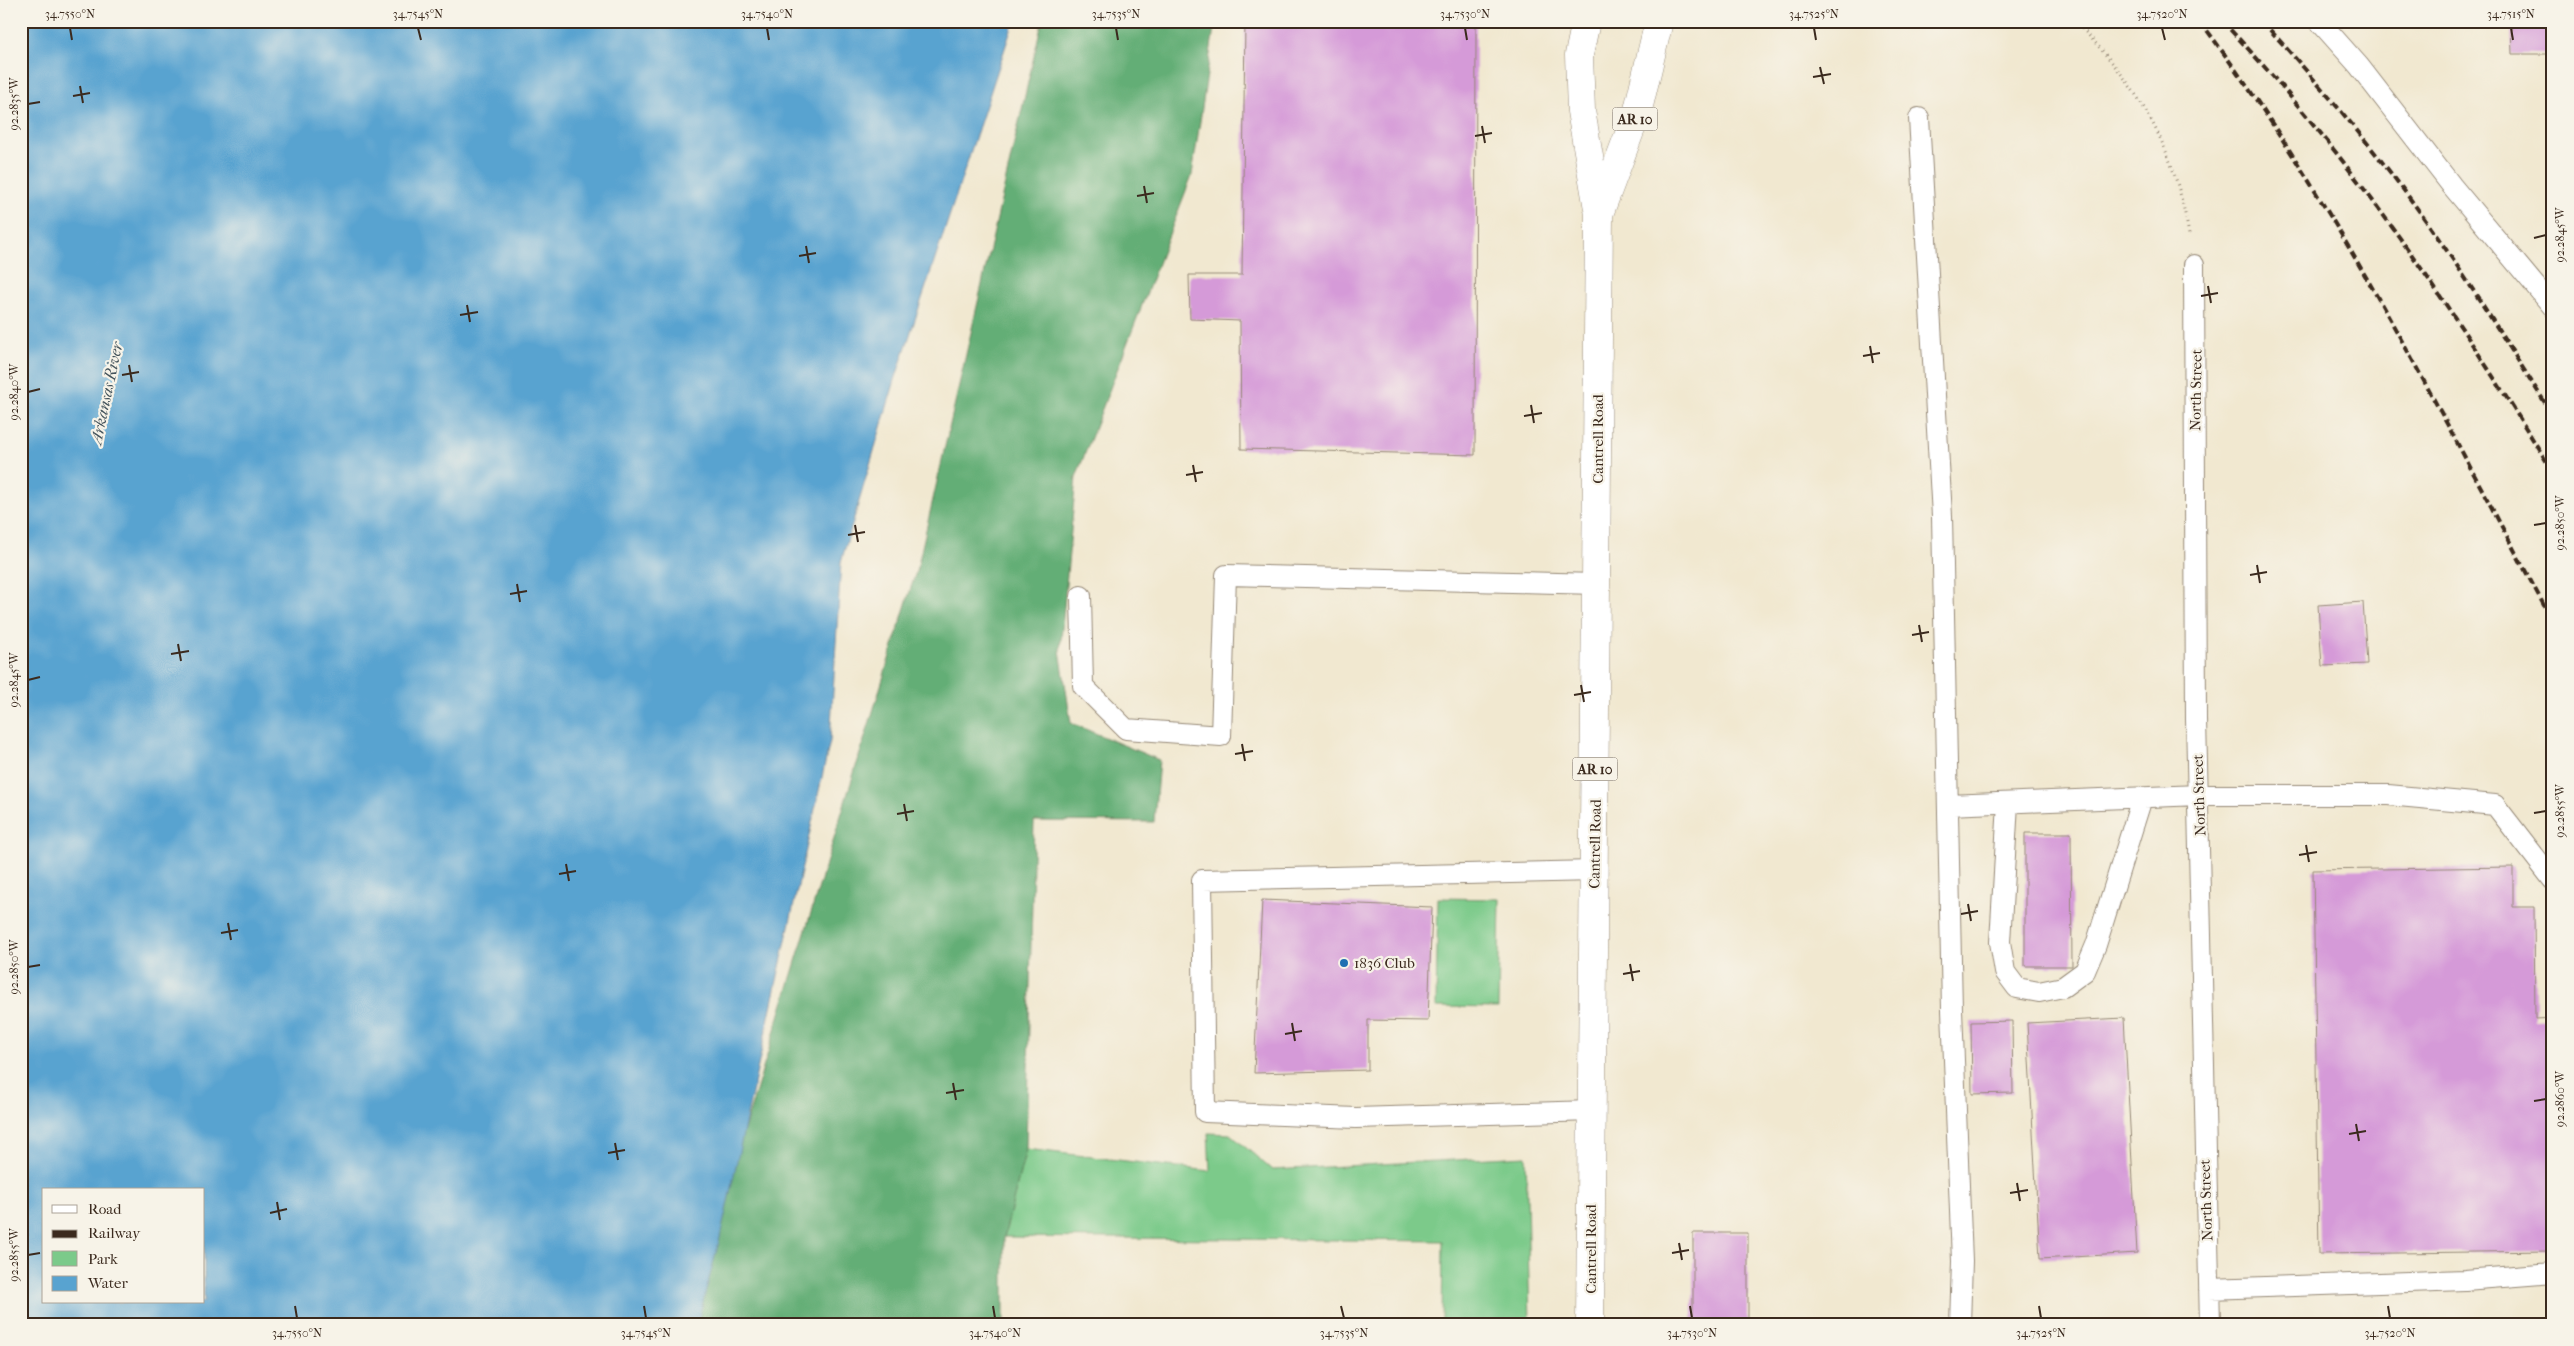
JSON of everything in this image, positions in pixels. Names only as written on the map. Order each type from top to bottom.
[{"type":"main road","name":"AR 10","points":[[1586,21],[1579,55],[1581,111],[1599,214]]},
{"type":"main road","name":"AR 10","points":[[1599,214],[1638,110],[1659,21]]},
{"type":"main road","name":"Cantrell Road","points":[[1590,1325],[1599,214]]},
{"type":"lane","points":[[2319,21],[2359,66],[2452,186],[2553,307]]},
{"type":"lane","points":[[1920,118],[1942,516],[1952,1010],[1962,1261],[1960,1325]]},
{"type":"lane","name":"North Street","points":[[2194,265],[2199,795],[2210,1325]]},
{"type":"lane","points":[[1081,596],[1083,686],[1126,729],[1221,736],[1226,575],[1597,584]]},
{"type":"lane","points":[[1948,806],[2199,795],[2388,795],[2495,805],[2553,880]]},
{"type":"lane","points":[[2008,804],[2000,942],[2003,965],[2005,972],[2017,988],[2039,992],[2063,987],[2085,971],[2096,945],[2142,798]]},
{"type":"lane","points":[[1592,1111],[1356,1118],[1205,1112],[1202,880],[1595,871]]},
{"type":"lane","points":[[2209,1289],[2465,1280],[2553,1273]]},
{"type":"path","points":[[2075,21],[2122,74],[2143,102],[2159,136],[2184,200],[2194,265]]},
{"type":"green space","points":[[1042,21],[1215,21],[1192,175],[1076,477],[1060,650],[1071,723],[1159,760],[1154,822],[1034,821],[1026,1149],[1004,1237],[1004,1325],[684,1325],[918,565]]},
{"type":"green space","points":[[1438,898],[1500,899],[1498,1008],[1436,1007]]},
{"type":"green space","points":[[1208,1133],[1230,1134],[1272,1170],[1526,1156],[1530,1325],[1442,1325],[1443,1241],[1004,1237],[1026,1149],[1210,1171]]},
{"type":"water","name":"Arkansas River","points":[[21,21],[1014,21],[895,380],[841,562],[830,741],[720,1238],[697,1325],[21,1325]]},
{"type":"building","points":[[1245,21],[1476,21],[1475,455],[1241,449],[1240,321],[1190,319],[1189,275],[1242,275]]},
{"type":"building","points":[[2511,21],[2553,21],[2553,54],[2512,54]]},
{"type":"building","points":[[2363,602],[2367,664],[2322,666],[2318,605]]},
{"type":"building","points":[[2025,833],[2071,833],[2072,966],[2025,966]]},
{"type":"building","points":[[2513,867],[2513,907],[2534,907],[2535,1019],[2553,1018],[2553,1251],[2319,1254],[2313,870]]},
{"type":"building","name":"1836 Club","points":[[1262,900],[1432,907],[1428,1021],[1368,1020],[1368,1070],[1254,1073]]},
{"type":"building","points":[[2124,1018],[2137,1253],[2040,1259],[2027,1023]]},
{"type":"building","points":[[2012,1021],[2013,1093],[1972,1094],[1971,1022]]},
{"type":"building","points":[[1693,1233],[1748,1233],[1748,1325],[1693,1325]]},
{"type":"railway","points":[[2200,21],[2251,92],[2299,165],[2344,239],[2429,391],[2553,622]]},
{"type":"railway","points":[[2222,21],[2315,126],[2400,238],[2478,353],[2553,472]]},
{"type":"railway","points":[[2262,21],[2346,117],[2405,192],[2458,266],[2553,415]]},
{"type":"place","name":"1836 Club","points":[[1344,963]]}]
